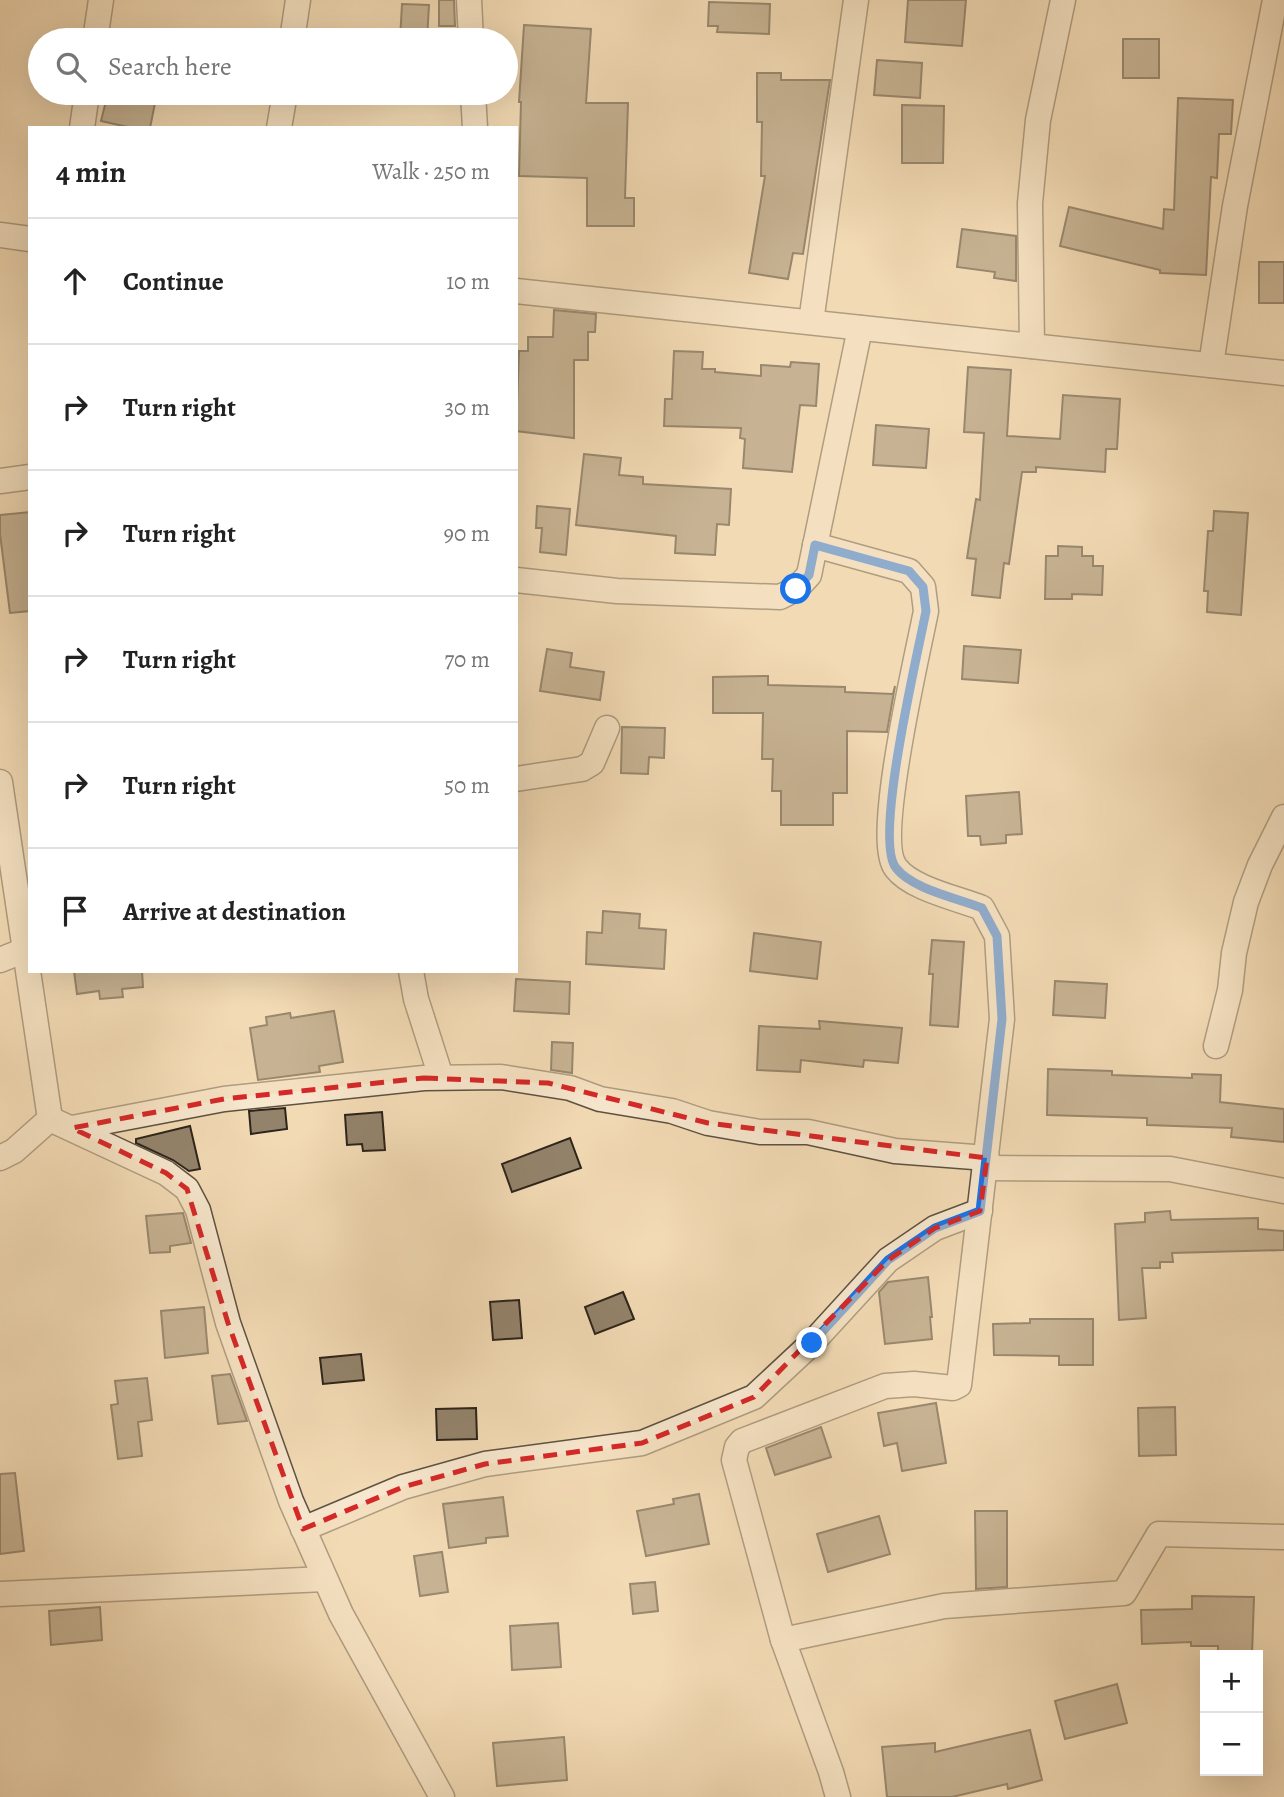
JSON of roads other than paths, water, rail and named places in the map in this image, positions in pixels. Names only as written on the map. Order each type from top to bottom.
[{"type":"street","points":[[97,28],[102,0]]},
{"type":"street","points":[[294,28],[298,0]]},
{"type":"street","points":[[469,0],[470,28]]},
{"type":"street","points":[[811,322],[856,0]]},
{"type":"street","points":[[1032,346],[1030,203],[1038,120],[1063,0]]},
{"type":"street","points":[[1211,365],[1235,206],[1275,0]]},
{"type":"street","points":[[82,126],[85,105]]},
{"type":"street","points":[[279,126],[283,105]]},
{"type":"street","points":[[474,105],[475,126]]},
{"type":"street","points":[[0,235],[28,239]]},
{"type":"street","points":[[518,291],[1284,373]]},
{"type":"street","points":[[518,580],[617,591],[780,597],[796,589],[809,575],[860,328]]},
{"type":"street","points":[[0,481],[28,477]]},
{"type":"street","points":[[815,545],[909,571],[923,587],[926,611],[892,793],[888,840],[894,866],[909,881],[982,908],[997,936],[1002,1019],[959,1385],[953,1388],[914,1384],[885,1386],[742,1441],[737,1447],[734,1460],[783,1640],[838,1797]]},
{"type":"street","points":[[518,779],[582,769],[592,763],[607,728]]},
{"type":"street","points":[[0,782],[28,964]]},
{"type":"street","points":[[1216,1046],[1230,990],[1234,953],[1246,902],[1259,865],[1284,817]]},
{"type":"street","points":[[0,960],[25,950]]},
{"type":"street","points":[[30,973],[61,1124]]},
{"type":"street","points":[[411,973],[416,999],[441,1077]]},
{"type":"street","points":[[0,1158],[61,1124],[224,1099],[441,1077],[501,1077],[548,1083],[600,1099],[671,1111],[708,1124],[760,1132],[808,1132],[895,1150],[986,1163],[1170,1169],[1284,1191]]},
{"type":"street","points":[[61,1124],[166,1172],[187,1189],[198,1210],[228,1323],[291,1501],[341,1614],[442,1797]]},
{"type":"street","points":[[303,1529],[403,1487],[485,1464],[642,1443],[754,1397],[812,1343],[888,1260],[935,1228],[980,1211]]},
{"type":"street","points":[[783,1640],[944,1606],[1124,1593],[1159,1534],[1284,1537]]},
{"type":"street","points":[[0,1594],[325,1579]]}]
